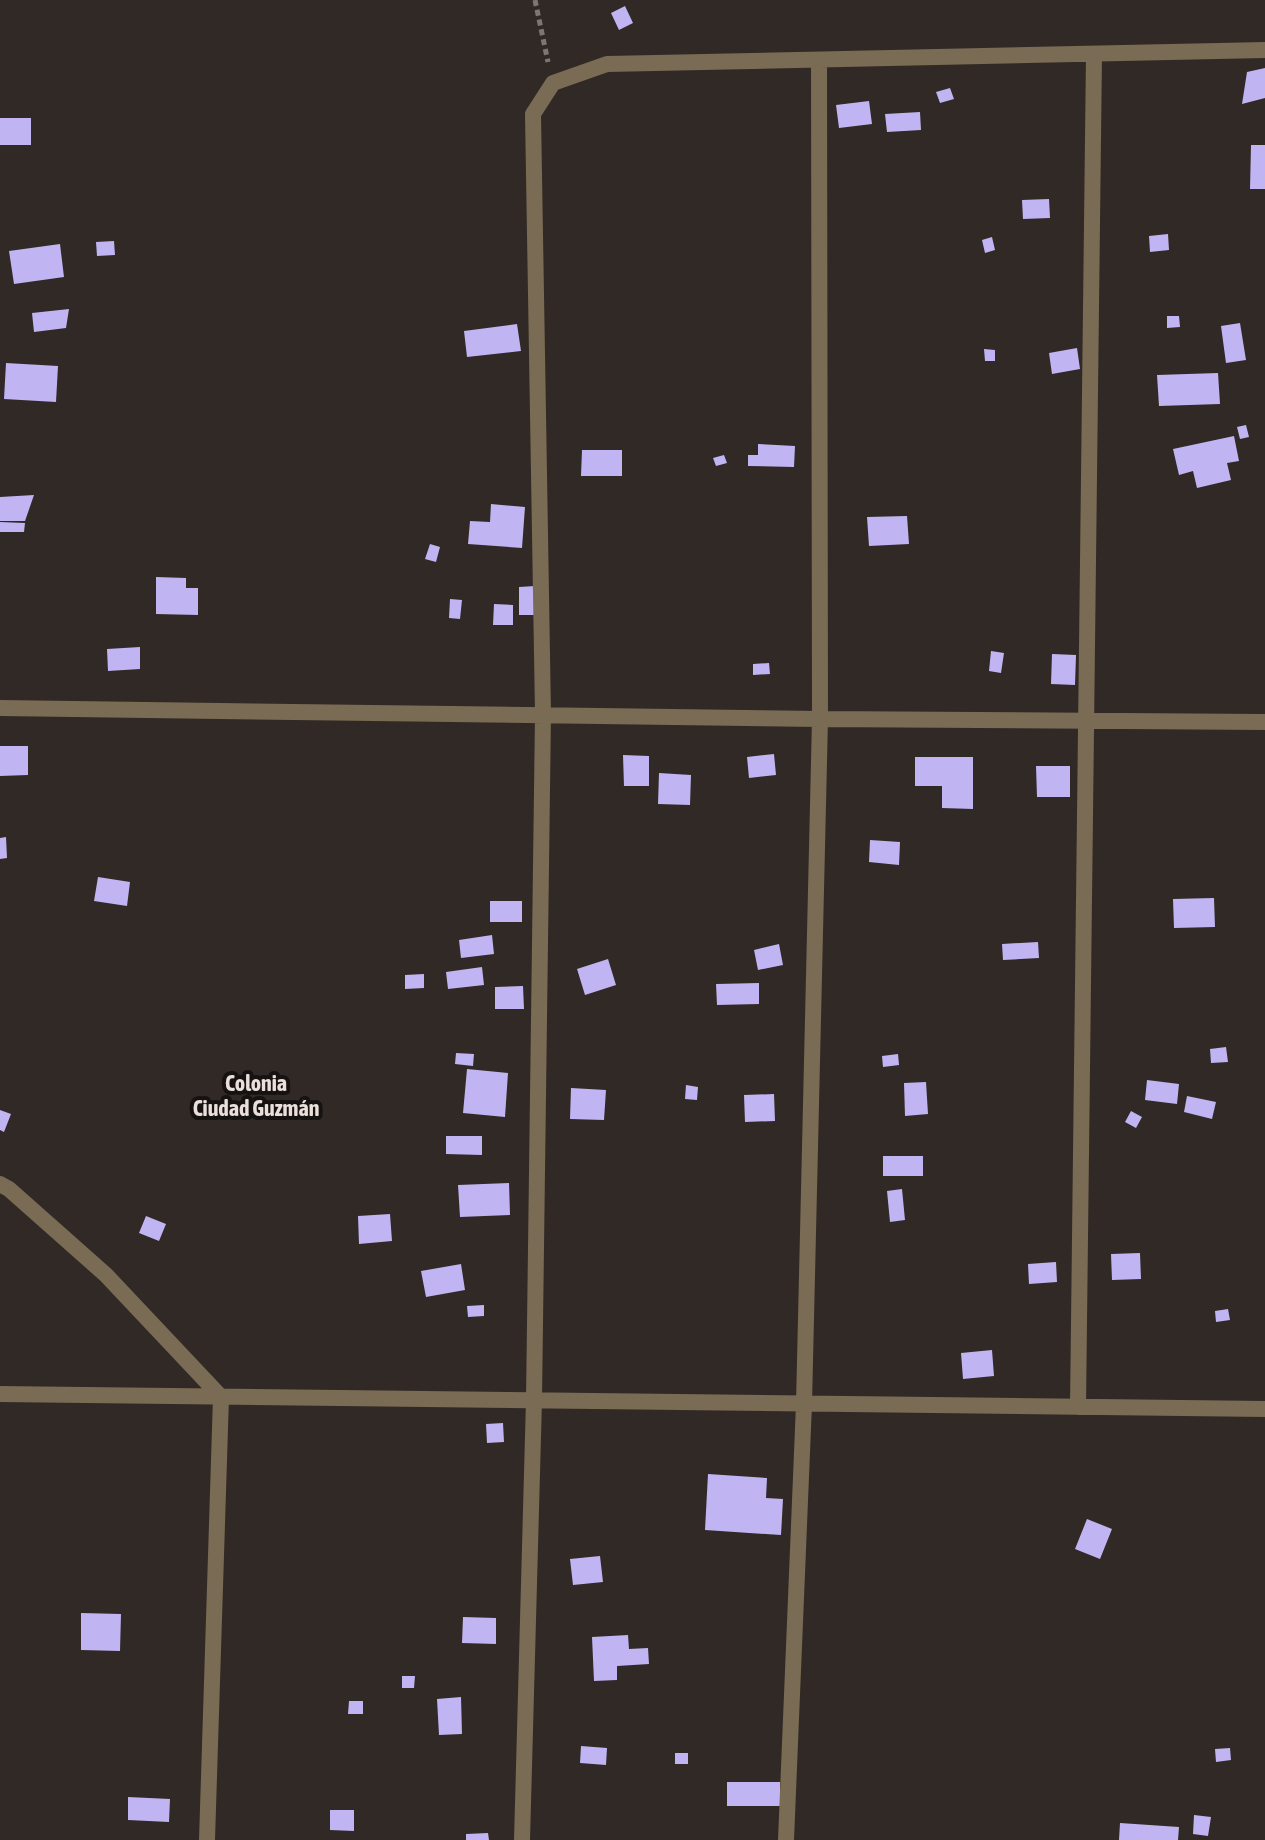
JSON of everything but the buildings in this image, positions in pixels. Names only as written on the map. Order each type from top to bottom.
[{"type":"street","points":[[522,1840],[534,1400],[543,714],[533,114],[553,83],[607,64],[1265,50]]},
{"type":"street","points":[[1078,1407],[1094,54]]},
{"type":"street","points":[[786,1840],[804,1404],[820,719],[819,60]]},
{"type":"street","points":[[0,708],[1265,722]]},
{"type":"street","points":[[0,1184],[106,1275],[221,1397],[207,1840]]},
{"type":"street","points":[[0,1394],[1265,1409]]},
{"type":"path","points":[[535,0],[553,83]]},
{"type":"district","name":"Colonia Ciudad Guzmán","points":[[256,1096]]}]
